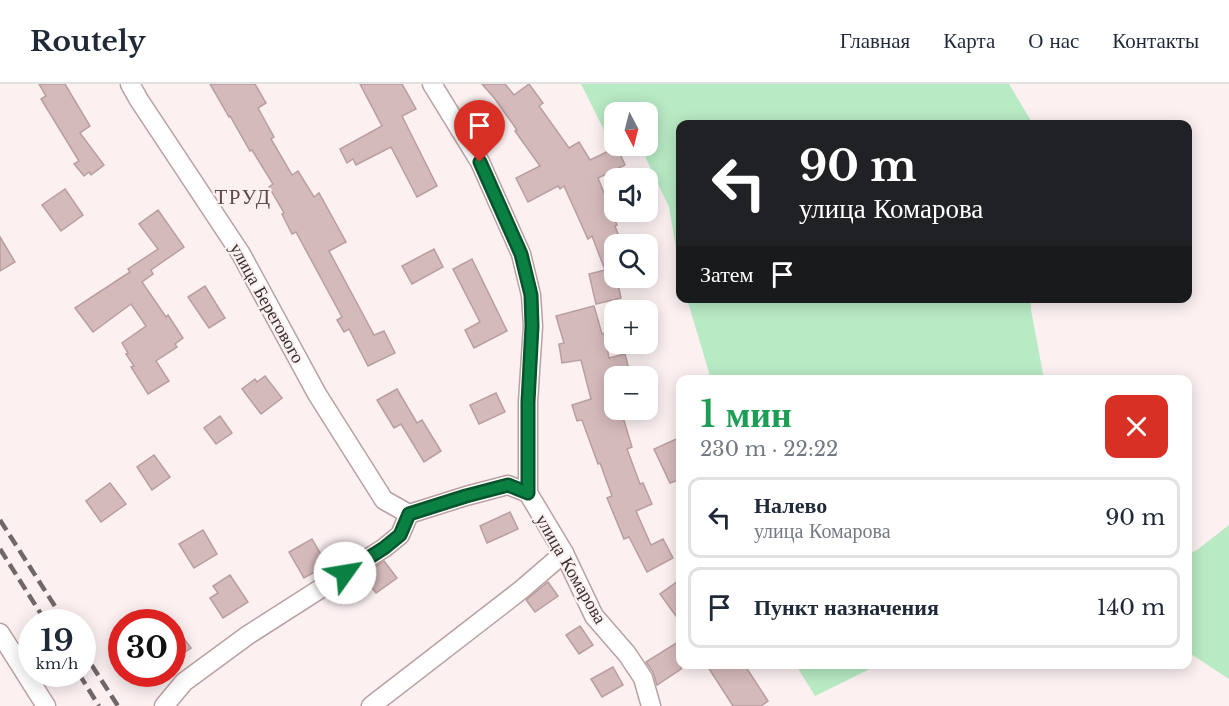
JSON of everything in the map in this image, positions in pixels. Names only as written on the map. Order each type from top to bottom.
[{"type":"street","name":"улица Берегового","points":[[130,84],[241,254],[318,394],[384,500],[409,514]]},
{"type":"street","name":"улица Комарова","points":[[432,84],[480,162],[521,254],[531,295],[528,493],[564,553],[594,616],[627,654],[643,678],[648,705]]},
{"type":"street","points":[[164,706],[184,682],[248,635],[384,548],[400,535],[409,514],[508,485],[528,493]]},
{"type":"street","points":[[371,706],[521,590],[564,553]]},
{"type":"street","points":[[0,633],[46,706]]},
{"type":"green space","points":[[581,84],[1009,84],[1031,120],[676,120],[676,248],[669,207],[658,184],[658,168],[650,168],[645,156],[658,156],[658,102],[604,102],[604,130]]},
{"type":"green space","points":[[688,303],[1031,303],[1043,375],[710,375]]},
{"type":"green space","points":[[1229,525],[1229,679],[1192,655],[1192,552]]},
{"type":"green space","points":[[798,669],[870,669],[815,696]]},
{"type":"building","points":[[39,84],[65,84],[90,126],[80,133],[104,165],[91,175],[89,172],[84,176],[74,164],[79,161],[41,99],[46,96]]},
{"type":"building","points":[[210,84],[255,84],[266,103],[258,108],[274,137],[271,139],[292,175],[298,171],[314,197],[319,193],[346,242],[329,251],[374,335],[384,331],[395,353],[368,366],[349,329],[344,332],[337,320],[342,317],[296,232],[292,234],[282,214],[284,213],[269,187],[273,184],[252,150],[250,151]]},
{"type":"building","points":[[360,84],[402,84],[416,109],[402,116],[437,186],[417,197],[391,147],[356,165],[353,159],[347,163],[340,149],[382,126]]},
{"type":"building","points":[[482,84],[505,84],[514,95],[529,84],[543,103],[539,106],[569,148],[579,142],[590,160],[604,153],[604,156],[621,156],[625,165],[619,168],[604,168],[604,175],[598,178],[604,193],[604,222],[616,222],[618,234],[604,234],[604,267],[592,236],[588,239],[564,186],[560,189],[558,186],[528,202],[516,178],[540,166],[495,99]]},
{"type":"building","points":[[65,189],[83,215],[61,231],[42,205]]},
{"type":"building","points":[[158,210],[184,247],[151,270],[153,274],[142,282],[183,338],[175,344],[177,347],[156,361],[169,381],[148,394],[131,367],[134,366],[122,343],[146,326],[131,304],[93,332],[75,308],[130,272],[128,269],[158,249],[139,224]]},
{"type":"building","points":[[0,237],[15,262],[0,271]]},
{"type":"building","points":[[434,249],[443,267],[412,284],[402,266]]},
{"type":"building","points":[[472,259],[507,331],[474,348],[465,330],[480,322],[453,269]]},
{"type":"building","points":[[604,270],[604,288],[619,288],[621,298],[604,300],[604,302],[596,304],[589,274]]},
{"type":"building","points":[[205,286],[225,318],[209,328],[188,297]]},
{"type":"building","points":[[594,306],[602,334],[604,333],[604,354],[608,354],[609,358],[625,354],[628,366],[604,366],[604,420],[624,420],[632,447],[627,449],[640,484],[643,483],[652,504],[636,511],[651,545],[663,539],[673,558],[647,572],[629,537],[624,539],[607,498],[612,496],[600,463],[598,464],[582,420],[577,421],[572,405],[591,399],[581,360],[562,363],[559,344],[564,343],[556,316]]},
{"type":"building","points":[[265,376],[282,398],[261,414],[242,389],[255,379],[257,382]]},
{"type":"building","points":[[397,389],[417,423],[422,420],[441,451],[424,462],[401,424],[394,428],[377,400]]},
{"type":"building","points":[[496,393],[505,412],[479,424],[470,405]]},
{"type":"building","points":[[220,416],[232,433],[216,444],[204,428]]},
{"type":"building","points":[[676,439],[676,481],[670,483],[654,449]]},
{"type":"building","points":[[154,455],[170,477],[152,490],[137,467]]},
{"type":"building","points":[[110,483],[126,504],[101,522],[86,501]]},
{"type":"building","points":[[510,512],[518,529],[487,543],[480,526]]},
{"type":"building","points":[[203,530],[217,554],[194,568],[179,544]]},
{"type":"building","points":[[312,539],[327,565],[304,578],[289,552]]},
{"type":"building","points":[[384,561],[397,578],[376,593],[363,576]]},
{"type":"building","points":[[230,575],[248,602],[223,618],[210,598],[218,593],[213,586]]},
{"type":"building","points":[[548,582],[558,596],[535,612],[526,600]]},
{"type":"building","points":[[676,583],[676,616],[660,594]]},
{"type":"building","points":[[580,626],[593,645],[579,654],[566,635]]},
{"type":"building","points":[[186,641],[191,648],[186,651]]},
{"type":"building","points":[[676,643],[676,669],[681,669],[657,685],[653,672],[646,662]]},
{"type":"building","points":[[613,667],[623,685],[602,697],[591,679]]},
{"type":"building","points":[[709,669],[747,669],[768,701],[761,706],[733,706]]},
{"type":"railway","points":[[0,520],[57,609]]},
{"type":"railway","points":[[0,549],[38,609]]},
{"type":"railway","points":[[96,672],[118,706]]},
{"type":"railway","points":[[87,687],[99,706]]},
{"type":"district","name":"ТРУД","points":[[243,197]]},
{"type":"route","points":[[345,573],[400,535],[409,514],[508,485],[528,493],[531,295],[521,254],[480,162]]}]
